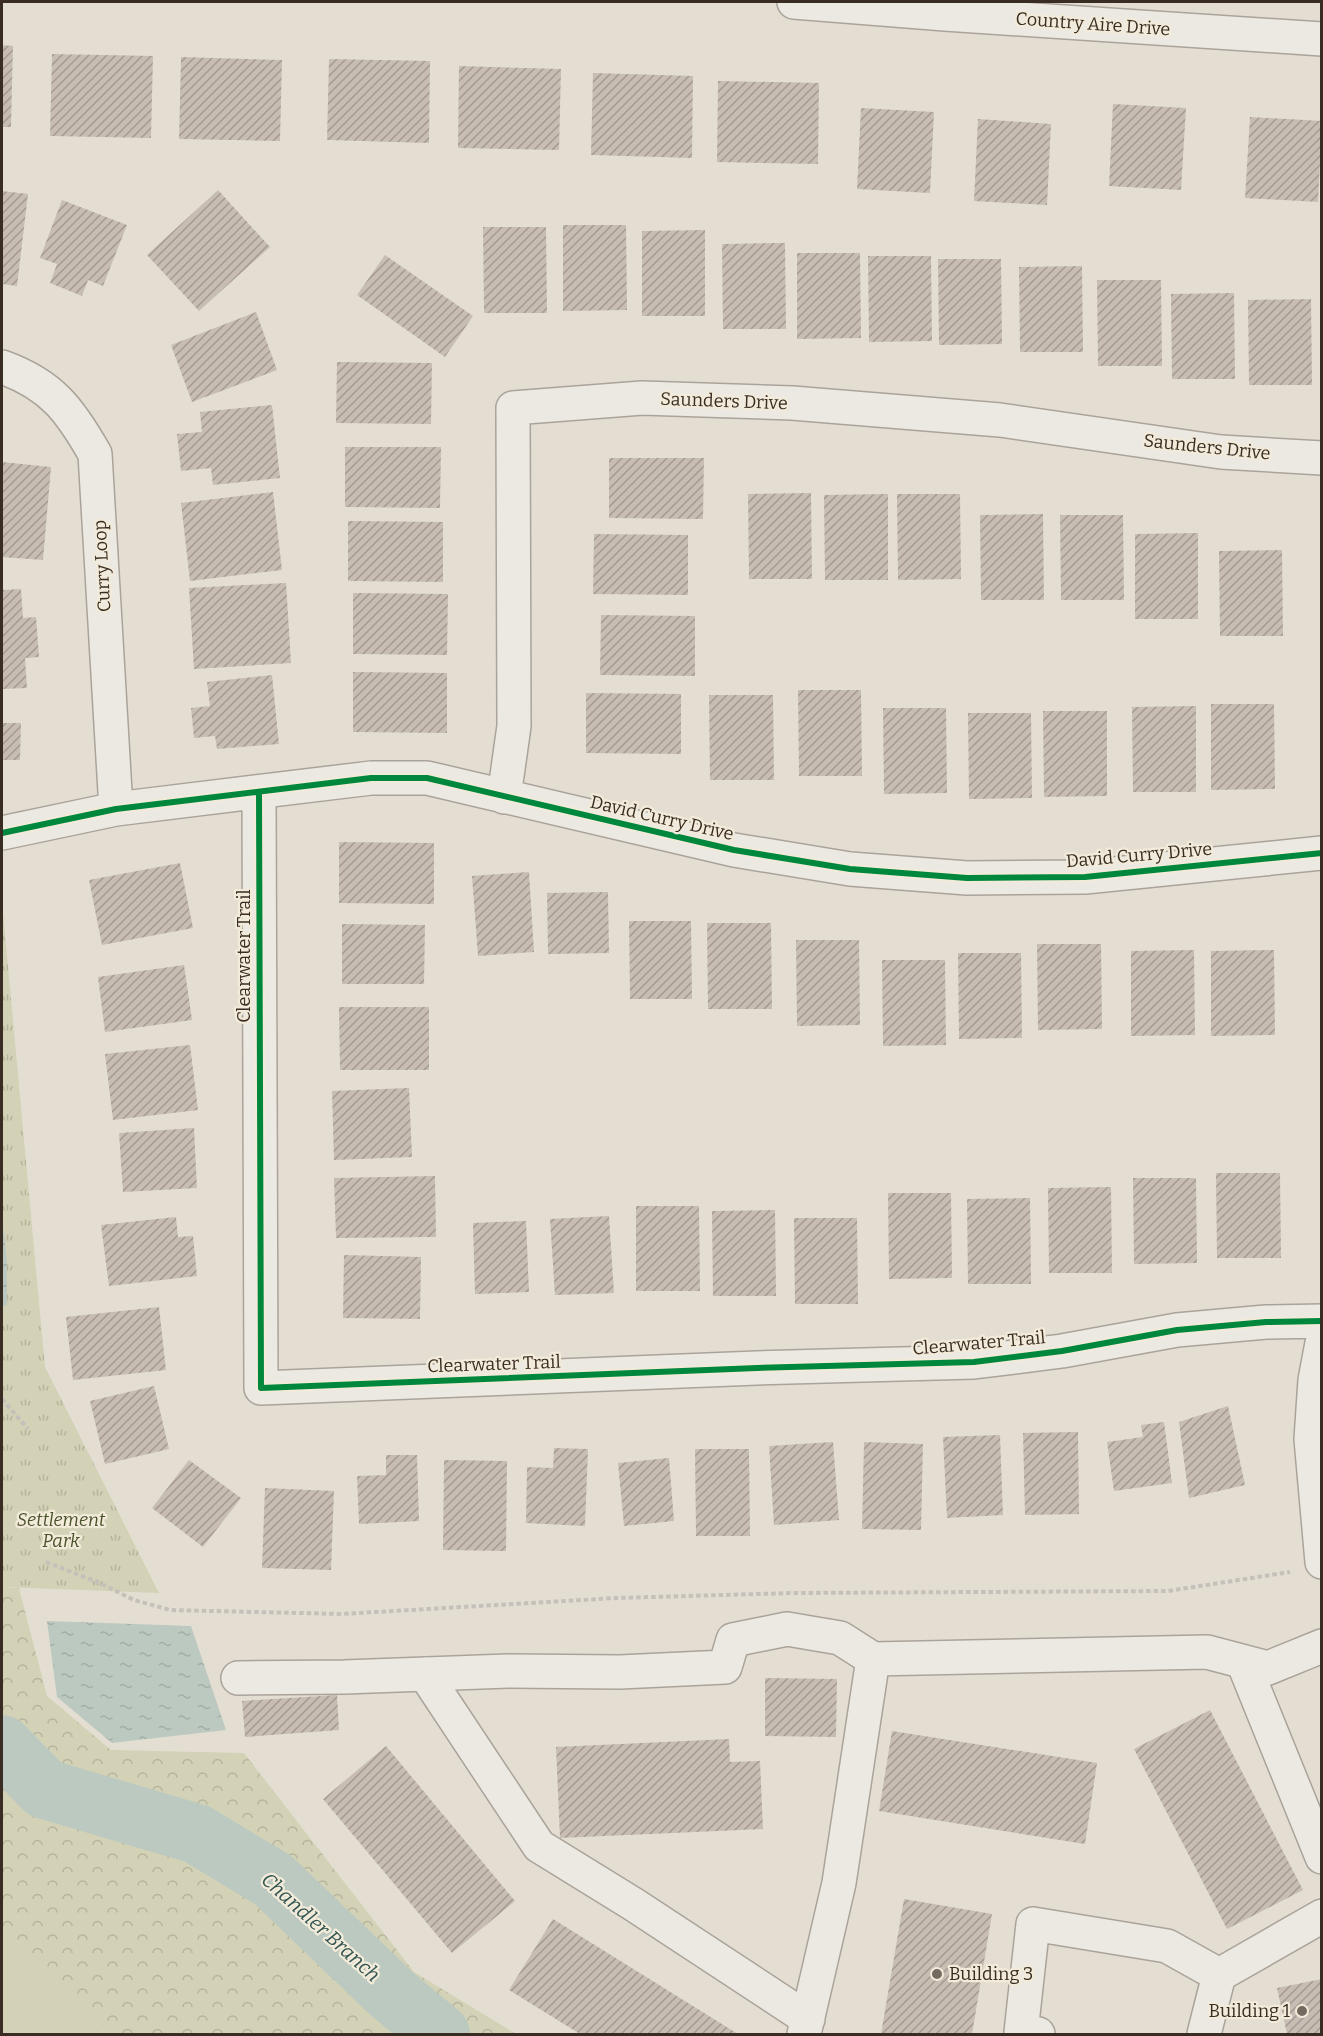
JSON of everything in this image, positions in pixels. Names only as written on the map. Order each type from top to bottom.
[{"type":"street","name":"Country Aire Drive","points":[[794,2],[946,8],[1322,39]]},
{"type":"street","name":"Curry Loop","points":[[2,367],[45,388],[59,400],[77,422],[95,454],[116,809]]},
{"type":"street","name":"Saunders Drive","points":[[504,797],[513,726],[513,408],[642,398],[792,403],[1000,420],[1221,452],[1322,458]]},
{"type":"street","name":"David Curry Drive","points":[[2,833],[116,809],[371,778],[427,778],[734,850],[850,869],[967,878],[1085,877],[1322,853]]},
{"type":"street","name":"Clearwater Trail","points":[[259,792],[261,1388],[758,1368],[974,1362],[1062,1351],[1178,1330],[1266,1322],[1322,1321]]},
{"type":"street","points":[[1308,1567],[1311,1439],[1315,1380],[1322,1343]]},
{"type":"street","points":[[238,1678],[508,1671],[620,1672],[725,1667],[733,1640],[787,1629],[840,1638],[873,1659],[1207,1652],[1268,1668],[1322,1646]]},
{"type":"street","points":[[424,1674],[539,1846],[633,1904],[806,2027],[839,1883],[873,1659]]},
{"type":"street","points":[[1243,1662],[1322,1857]]},
{"type":"street","points":[[1204,2034],[1219,1975],[1322,1916]]},
{"type":"street","points":[[1038,2034],[1021,2032],[1033,1924],[1167,1946],[1219,1975]]},
{"type":"path","points":[[2,1399],[28,1429]]},
{"type":"path","points":[[46,1562],[100,1583],[134,1600],[170,1610],[342,1614],[616,1598],[782,1593],[1168,1591],[1308,1567]]},
{"type":"green space","name":"Settlement Park","points":[[2,901],[45,1367],[159,1593],[2,1587]]},
{"type":"green space","points":[[2,1587],[19,1588],[47,1696],[111,1750],[244,1753],[414,1972],[516,2034],[106,2034],[2,1926]]},
{"type":"green space","points":[[2,1926],[106,2034],[2,2034]]},
{"type":"water","points":[[2,1218],[7,1260],[7,1305],[2,1306]]},
{"type":"water","points":[[47,1621],[191,1626],[226,1730],[112,1743],[57,1697]]},
{"type":"building","points":[[2,45],[13,46],[11,127],[2,127]]},
{"type":"building","points":[[52,54],[153,56],[151,138],[50,136]]},
{"type":"building","points":[[181,57],[282,60],[280,141],[179,139]]},
{"type":"building","points":[[329,59],[430,61],[429,143],[327,140]]},
{"type":"building","points":[[459,66],[561,69],[559,150],[458,148]]},
{"type":"building","points":[[593,73],[693,76],[692,158],[591,155]]},
{"type":"building","points":[[718,81],[819,83],[818,164],[717,162]]},
{"type":"building","points":[[1113,104],[1186,108],[1181,190],[1109,186]]},
{"type":"building","points":[[861,108],[934,112],[930,193],[857,189]]},
{"type":"building","points":[[1250,117],[1322,121],[1318,202],[1245,198]]},
{"type":"building","points":[[978,119],[1051,124],[1047,205],[974,201]]},
{"type":"building","points":[[218,190],[270,247],[199,311],[147,255]]},
{"type":"building","points":[[2,191],[28,194],[17,286],[2,284]]},
{"type":"building","points":[[62,200],[127,225],[103,286],[88,280],[82,296],[50,283],[57,264],[40,258]]},
{"type":"building","points":[[563,225],[626,225],[627,310],[563,311]]},
{"type":"building","points":[[483,227],[546,227],[547,313],[484,313]]},
{"type":"building","points":[[705,230],[705,316],[642,316],[642,231]]},
{"type":"building","points":[[785,243],[786,329],[723,329],[722,244]]},
{"type":"building","points":[[797,253],[860,253],[861,338],[797,339]]},
{"type":"building","points":[[385,255],[473,316],[445,357],[357,295]]},
{"type":"building","points":[[868,256],[931,256],[932,341],[869,342]]},
{"type":"building","points":[[938,259],[1001,259],[1002,344],[939,345]]},
{"type":"building","points":[[1082,266],[1083,352],[1020,352],[1019,267]]},
{"type":"building","points":[[1097,280],[1161,280],[1162,366],[1098,366]]},
{"type":"building","points":[[1234,293],[1235,379],[1172,379],[1171,294]]},
{"type":"building","points":[[1311,299],[1312,385],[1249,385],[1248,300]]},
{"type":"building","points":[[256,312],[277,370],[192,402],[171,345]]},
{"type":"building","points":[[337,362],[432,363],[431,424],[336,423]]},
{"type":"building","points":[[272,405],[280,478],[213,485],[211,468],[181,471],[177,434],[202,432],[200,412]]},
{"type":"building","points":[[345,447],[441,447],[440,508],[345,507]]},
{"type":"building","points":[[609,458],[704,458],[703,519],[609,518]]},
{"type":"building","points":[[2,462],[51,467],[43,560],[2,557]]},
{"type":"building","points":[[273,492],[282,570],[190,581],[181,503]]},
{"type":"building","points":[[811,493],[812,579],[749,579],[748,494]]},
{"type":"building","points":[[888,494],[888,580],[825,580],[824,495]]},
{"type":"building","points":[[897,494],[960,494],[961,579],[898,580]]},
{"type":"building","points":[[1043,514],[1044,600],[981,600],[980,515]]},
{"type":"building","points":[[1060,515],[1123,515],[1124,600],[1061,600]]},
{"type":"building","points":[[348,521],[443,522],[443,582],[348,581]]},
{"type":"building","points":[[1198,533],[1198,619],[1135,619],[1135,534]]},
{"type":"building","points":[[594,534],[688,535],[688,595],[593,594]]},
{"type":"building","points":[[1282,550],[1283,636],[1220,636],[1219,551]]},
{"type":"building","points":[[286,583],[291,663],[194,669],[189,588]]},
{"type":"building","points":[[21,589],[23,618],[36,617],[39,657],[25,658],[27,688],[2,689],[2,590]]},
{"type":"building","points":[[353,593],[448,594],[447,655],[353,654]]},
{"type":"building","points":[[601,615],[695,616],[695,676],[600,675]]},
{"type":"building","points":[[353,672],[447,673],[447,733],[353,732]]},
{"type":"building","points":[[272,675],[279,744],[217,749],[215,736],[194,738],[191,708],[210,706],[207,682]]},
{"type":"building","points":[[798,690],[861,690],[862,776],[799,776]]},
{"type":"building","points":[[586,693],[681,694],[681,754],[586,753]]},
{"type":"building","points":[[709,695],[773,695],[774,780],[710,780]]},
{"type":"building","points":[[1211,704],[1274,704],[1275,789],[1211,790]]},
{"type":"building","points":[[1196,706],[1196,792],[1133,792],[1132,707]]},
{"type":"building","points":[[883,708],[946,708],[947,793],[884,794]]},
{"type":"building","points":[[1043,711],[1107,711],[1107,796],[1044,797]]},
{"type":"building","points":[[968,713],[1031,713],[1032,798],[969,799]]},
{"type":"building","points":[[2,723],[21,723],[20,760],[2,760]]},
{"type":"building","points":[[339,842],[434,843],[434,904],[339,903]]},
{"type":"building","points":[[180,863],[193,928],[102,945],[89,880]]},
{"type":"building","points":[[529,872],[534,952],[478,956],[472,876]]},
{"type":"building","points":[[608,892],[609,953],[548,954],[547,893]]},
{"type":"building","points":[[629,921],[691,921],[692,999],[630,999]]},
{"type":"building","points":[[707,923],[771,923],[772,1009],[708,1009]]},
{"type":"building","points":[[342,924],[425,925],[424,984],[342,984]]},
{"type":"building","points":[[796,940],[859,940],[860,1025],[797,1026]]},
{"type":"building","points":[[1037,944],[1101,944],[1102,1029],[1038,1030]]},
{"type":"building","points":[[1194,950],[1195,1035],[1131,1036],[1131,951]]},
{"type":"building","points":[[1274,950],[1275,1035],[1211,1036],[1211,951]]},
{"type":"building","points":[[958,953],[1021,953],[1022,1038],[959,1039]]},
{"type":"building","points":[[882,960],[945,960],[946,1045],[883,1046]]},
{"type":"building","points":[[184,965],[192,1020],[105,1032],[98,977]]},
{"type":"building","points":[[339,1007],[429,1007],[429,1070],[340,1070]]},
{"type":"building","points":[[190,1045],[198,1110],[113,1120],[105,1054]]},
{"type":"building","points":[[409,1088],[412,1157],[334,1160],[332,1091]]},
{"type":"building","points":[[194,1128],[197,1188],[123,1192],[119,1133]]},
{"type":"building","points":[[1216,1173],[1280,1173],[1281,1258],[1217,1258]]},
{"type":"building","points":[[435,1176],[436,1237],[336,1238],[334,1178]]},
{"type":"building","points":[[1133,1178],[1196,1178],[1197,1263],[1134,1264]]},
{"type":"building","points":[[1111,1187],[1112,1273],[1049,1273],[1048,1188]]},
{"type":"building","points":[[888,1193],[951,1193],[952,1278],[889,1279]]},
{"type":"building","points":[[1030,1198],[1031,1284],[968,1284],[967,1199]]},
{"type":"building","points":[[636,1206],[699,1206],[700,1291],[636,1291]]},
{"type":"building","points":[[775,1210],[776,1296],[713,1296],[712,1211]]},
{"type":"building","points":[[609,1216],[614,1293],[555,1295],[550,1219]]},
{"type":"building","points":[[176,1217],[178,1237],[193,1236],[197,1276],[109,1286],[101,1225]]},
{"type":"building","points":[[794,1218],[857,1218],[858,1304],[795,1304]]},
{"type":"building","points":[[526,1221],[529,1292],[475,1294],[473,1223]]},
{"type":"building","points":[[344,1255],[421,1257],[420,1319],[343,1318]]},
{"type":"building","points":[[159,1307],[166,1370],[73,1380],[66,1317]]},
{"type":"building","points":[[154,1386],[169,1449],[105,1464],[90,1401]]},
{"type":"building","points":[[1228,1406],[1245,1485],[1189,1498],[1179,1422]]},
{"type":"building","points":[[1164,1422],[1172,1483],[1114,1491],[1107,1442],[1143,1437],[1141,1425]]},
{"type":"building","points":[[1078,1432],[1079,1514],[1025,1515],[1023,1433]]},
{"type":"building","points":[[1000,1435],[1003,1515],[947,1518],[943,1437]]},
{"type":"building","points":[[833,1442],[839,1520],[774,1525],[769,1446]]},
{"type":"building","points":[[864,1442],[923,1444],[921,1530],[862,1529]]},
{"type":"building","points":[[554,1448],[588,1449],[585,1526],[526,1523],[527,1467],[553,1468]]},
{"type":"building","points":[[695,1449],[749,1449],[750,1536],[696,1536]]},
{"type":"building","points":[[386,1455],[417,1455],[419,1521],[359,1524],[357,1476],[386,1475]]},
{"type":"building","points":[[669,1458],[674,1521],[624,1526],[618,1463]]},
{"type":"building","points":[[189,1460],[241,1498],[203,1547],[152,1508]]},
{"type":"building","points":[[444,1460],[507,1461],[506,1551],[443,1550]]},
{"type":"building","points":[[265,1488],[334,1491],[331,1570],[262,1568]]},
{"type":"building","points":[[765,1678],[837,1679],[836,1737],[765,1736]]},
{"type":"building","points":[[337,1695],[339,1730],[245,1737],[242,1701]]},
{"type":"building","points":[[1210,1710],[1303,1890],[1227,1929],[1134,1749]]},
{"type":"building","points":[[892,1731],[1097,1763],[1085,1844],[879,1811]]},
{"type":"building","points":[[729,1739],[730,1762],[760,1761],[763,1829],[560,1838],[556,1747]]},
{"type":"building","points":[[386,1746],[515,1901],[452,1953],[323,1799]]},
{"type":"building","name":"Building 3","points":[[904,1899],[992,1914],[972,2034],[881,2034]]},
{"type":"building","points":[[553,1919],[738,2034],[580,2034],[509,1990]]},
{"type":"building","name":"Building 1","points":[[1322,1979],[1322,2034],[1287,2034],[1277,1988]]},
{"type":"waterway","name":"Chandler Branch","points":[[2,1745],[45,1789],[197,1834],[273,1880],[392,1994],[440,2034]]},
{"type":"cycle path","points":[[2,833],[116,809],[371,778],[427,778],[734,850],[850,869],[967,878],[1085,877],[1322,853]]},
{"type":"cycle path","points":[[259,792],[261,1388],[757,1368],[974,1362],[1062,1351],[1177,1330],[1266,1322],[1322,1321]]},
{"type":"place","name":"Building 3","points":[[937,1974]]},
{"type":"place","name":"Building 1","points":[[1302,2011]]}]
